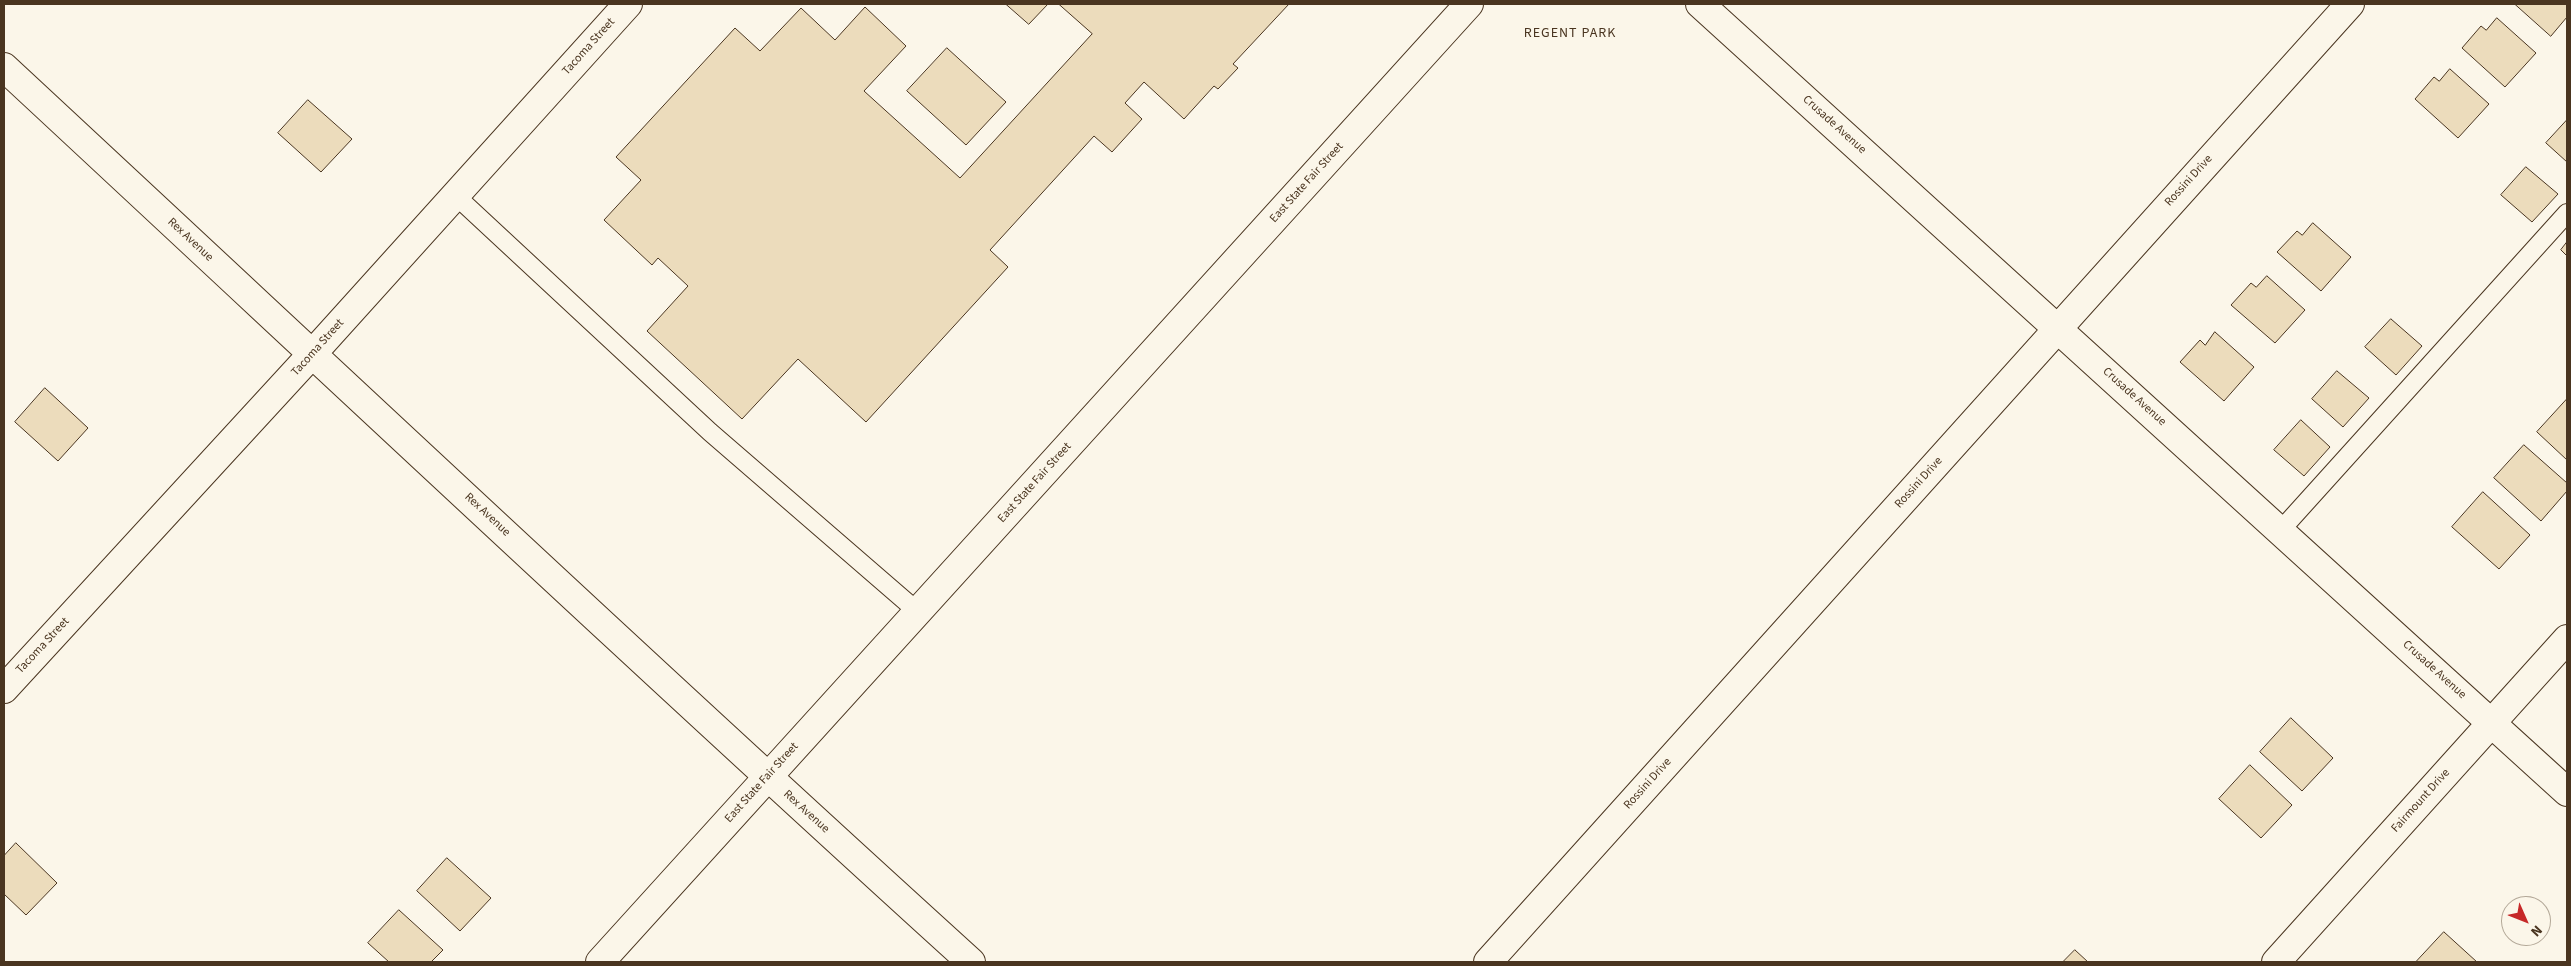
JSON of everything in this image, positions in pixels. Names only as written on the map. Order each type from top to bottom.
[{"type":"street","name":"Tacoma Street","points":[[4,689],[313,353],[628,4]]},
{"type":"street","name":"East State Fair Street","points":[[600,962],[1469,4]]},
{"type":"street","name":"Crusade Avenue","points":[[1700,4],[2567,792]]},
{"type":"street","name":"Rossini Drive","points":[[1488,962],[2350,4]]},
{"type":"street","name":"Rex Avenue","points":[[4,68],[313,353],[767,777],[971,962]]},
{"type":"street","name":"Fairmount Drive","points":[[2276,962],[2567,639]]},
{"type":"lane","points":[[456,195],[710,432],[918,612]]},
{"type":"lane","points":[[2280,531],[2567,213]]},
{"type":"building","points":[[1006,4],[1048,4],[1029,24]]},
{"type":"building","points":[[1059,4],[1289,4],[1233,64],[1238,68],[1218,89],[1214,86],[1184,119],[1144,82],[1125,103],[1142,119],[1112,152],[1094,136],[990,250],[1008,267],[866,422],[798,359],[742,419],[647,331],[688,286],[658,258],[652,265],[604,220],[641,180],[616,157],[735,28],[760,51],[801,8],[835,40],[865,7],[906,46],[864,91],[960,178],[1092,34]]},
{"type":"building","points":[[2515,4],[2567,4],[2567,17],[2551,36]]},
{"type":"building","points":[[2497,18],[2536,53],[2505,87],[2462,48],[2481,26],[2486,30]]},
{"type":"building","points":[[947,48],[1006,102],[966,145],[907,91]]},
{"type":"building","points":[[2450,69],[2489,104],[2458,138],[2415,99],[2434,77],[2439,81]]},
{"type":"building","points":[[308,100],[352,139],[321,172],[278,133]]},
{"type":"building","points":[[2567,120],[2567,162],[2546,143]]},
{"type":"building","points":[[2526,167],[2558,194],[2532,222],[2501,195]]},
{"type":"building","points":[[2313,223],[2351,257],[2321,291],[2277,252],[2297,231],[2302,235]]},
{"type":"building","points":[[2567,242],[2567,256],[2561,250]]},
{"type":"building","points":[[2267,276],[2305,310],[2275,343],[2231,305],[2251,283],[2256,287]]},
{"type":"building","points":[[2391,319],[2422,346],[2396,375],[2365,347]]},
{"type":"building","points":[[2215,332],[2254,367],[2224,401],[2180,362],[2200,340],[2205,345]]},
{"type":"building","points":[[2337,371],[2369,398],[2343,427],[2312,399]]},
{"type":"building","points":[[45,388],[88,428],[58,461],[15,422]]},
{"type":"building","points":[[2567,399],[2567,460],[2537,432]]},
{"type":"building","points":[[2301,420],[2330,447],[2304,476],[2274,450]]},
{"type":"building","points":[[2524,445],[2567,483],[2567,491],[2541,521],[2494,478]]},
{"type":"building","points":[[2483,492],[2530,535],[2499,569],[2452,527]]},
{"type":"building","points":[[2291,718],[2333,758],[2302,791],[2260,752]]},
{"type":"building","points":[[2250,765],[2292,805],[2261,838],[2219,799]]},
{"type":"building","points":[[16,843],[57,883],[26,915],[4,894],[4,856]]},
{"type":"building","points":[[447,858],[491,898],[460,931],[417,891]]},
{"type":"building","points":[[399,910],[443,950],[431,962],[389,962],[368,943]]},
{"type":"building","points":[[2444,932],[2477,962],[2416,962]]},
{"type":"building","points":[[2075,950],[2088,962],[2063,962]]},
{"type":"district","name":"REGENT PARK","points":[[1570,34]]}]
